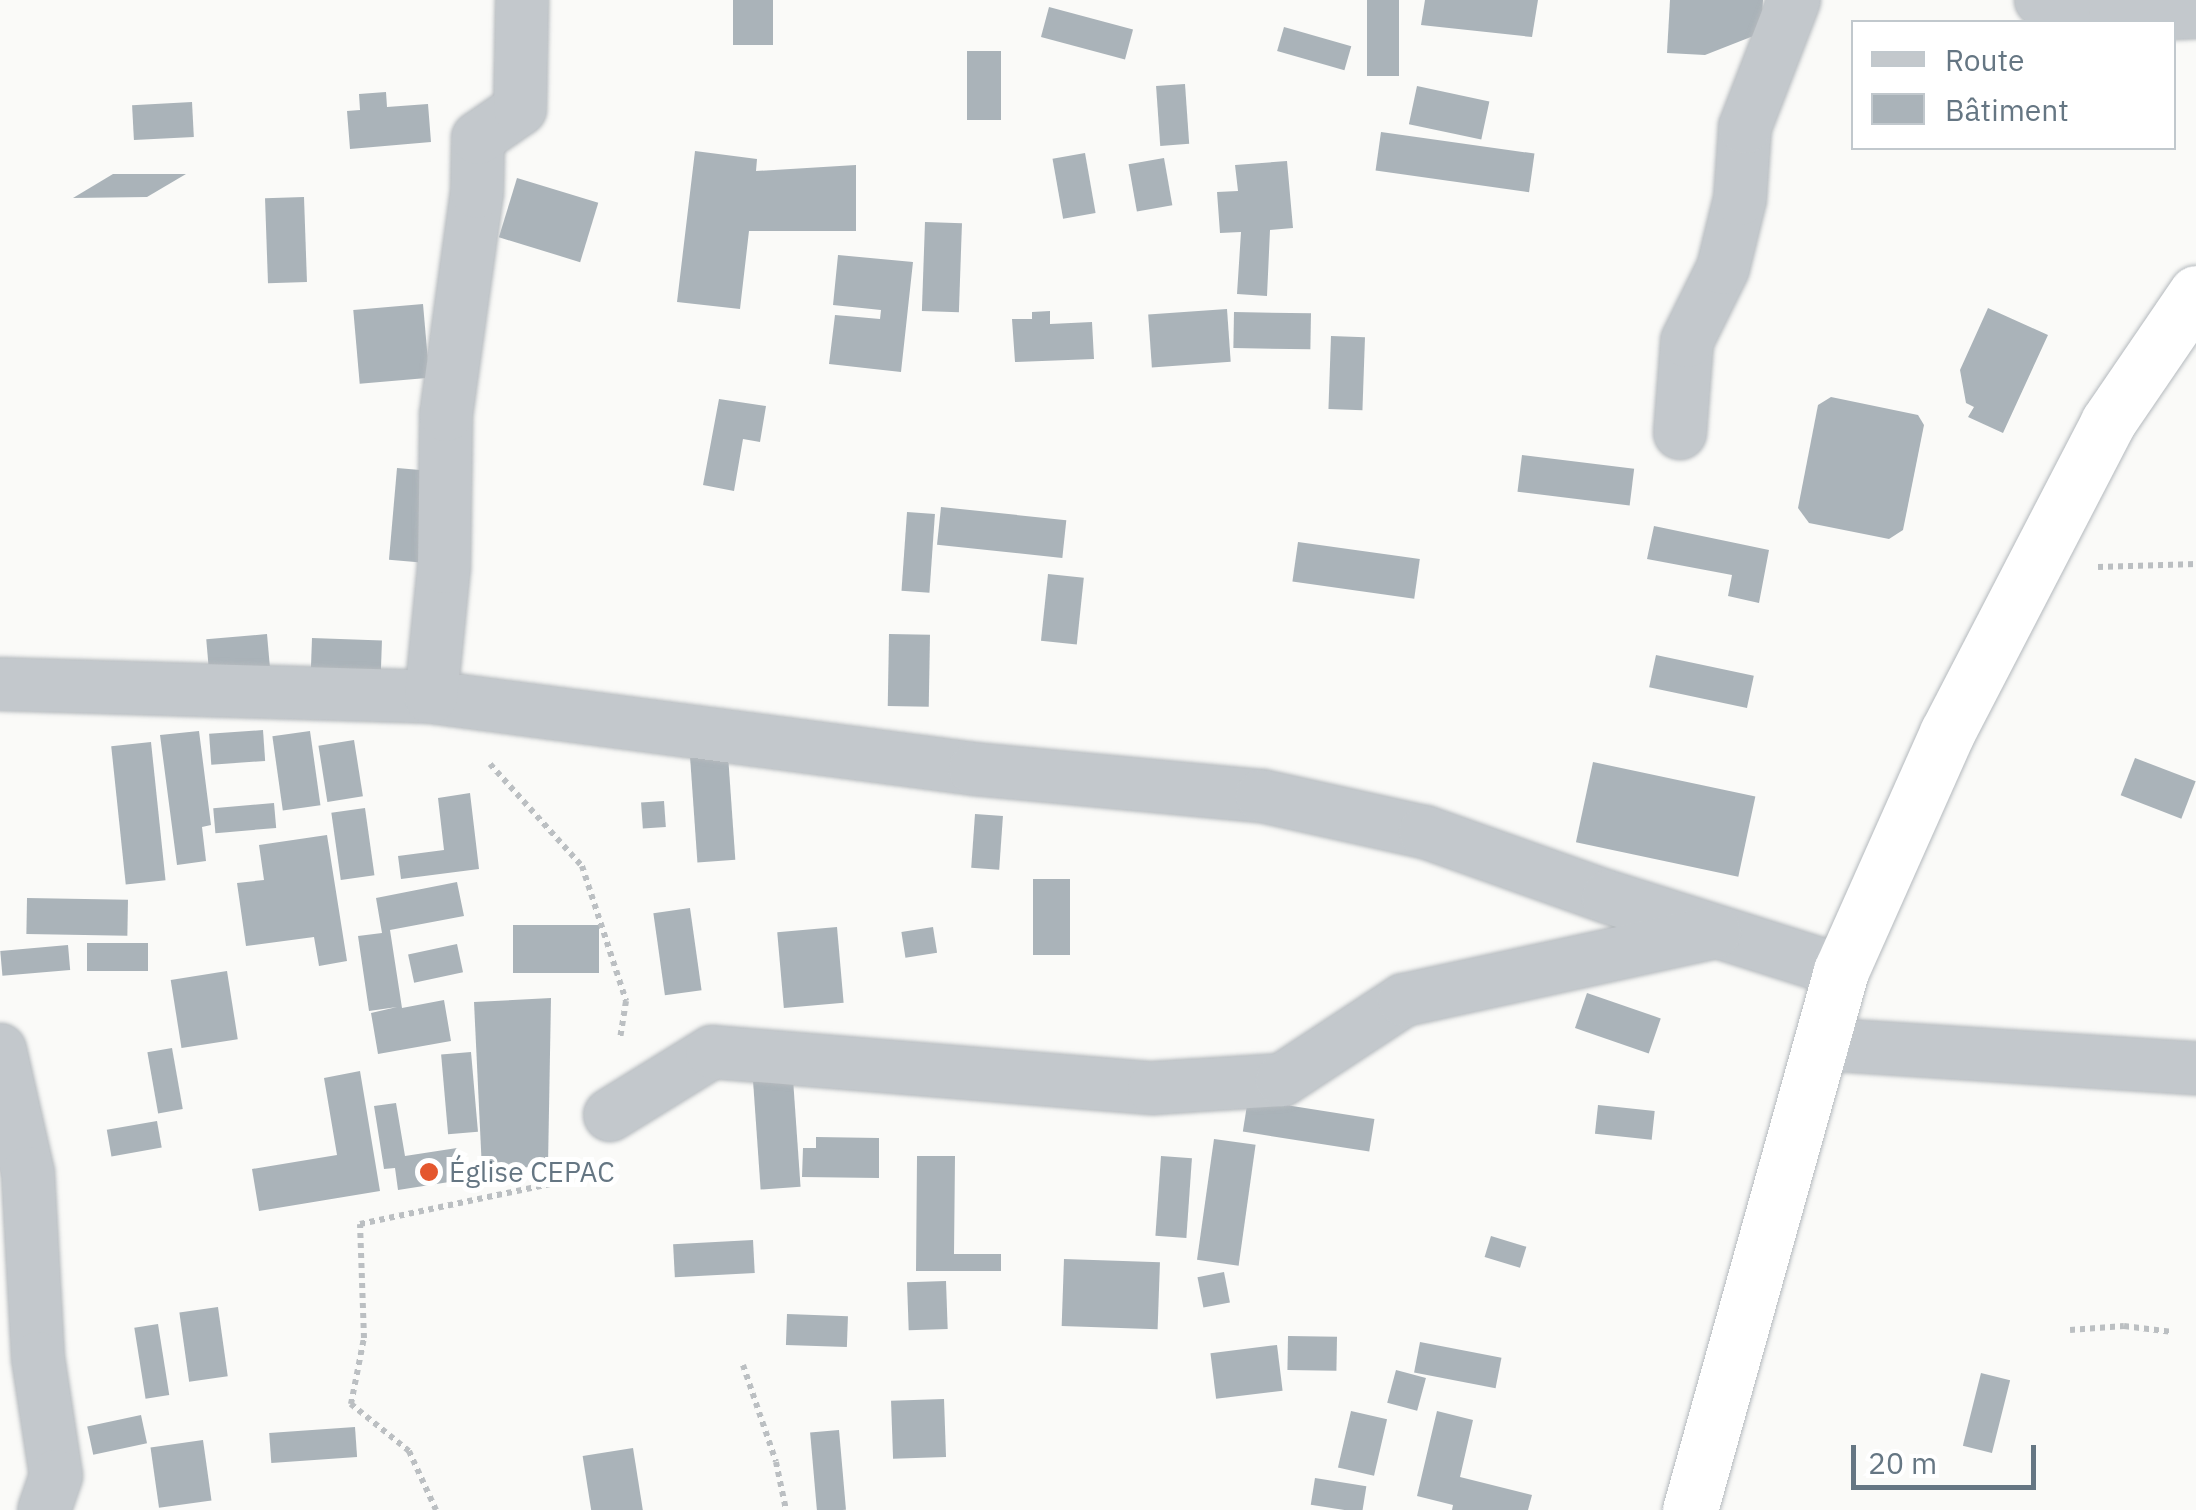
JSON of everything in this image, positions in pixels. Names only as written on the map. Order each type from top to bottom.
[{"type":"highway","points":[[1690,1510],[1840,971],[1947,733],[2108,422],[2196,293]]},
{"type":"street","points":[[430,697],[444,567],[446,415],[477,192],[478,138],[520,108],[522,0]]},
{"type":"street","points":[[1680,433],[1686,341],[1723,268],[1740,199],[1745,127],[1794,0]]},
{"type":"street","points":[[2040,0],[2115,16],[2196,12]]},
{"type":"street","points":[[0,684],[430,697],[975,769],[1262,796],[1426,832],[1840,971]]},
{"type":"street","points":[[610,1115],[712,1052],[1154,1088],[1282,1080],[1404,1000],[1715,932]]},
{"type":"street","points":[[1820,1044],[2196,1068]]},
{"type":"street","points":[[0,1050],[28,1172],[38,1358],[56,1476],[44,1510]]},
{"type":"path","points":[[2040,554],[2108,569],[2196,564]]},
{"type":"path","points":[[430,697],[582,866],[626,1000],[604,1160],[555,1183],[360,1224],[364,1338],[351,1404],[408,1451],[436,1510]]},
{"type":"path","points":[[2070,1330],[2124,1326],[2173,1332]]},
{"type":"path","points":[[743,1365],[776,1462],[786,1510]]},
{"type":"building","points":[[733,0],[773,0],[773,45],[733,45]]},
{"type":"building","points":[[1367,0],[1399,0],[1399,76],[1367,76]]},
{"type":"building","points":[[1425,0],[1538,0],[1532,37],[1421,25]]},
{"type":"building","points":[[1670,0],[1763,0],[1761,33],[1705,55],[1667,53]]},
{"type":"building","points":[[1049,7],[1133,30],[1125,59],[1041,37]]},
{"type":"building","points":[[1284,27],[1351,46],[1344,70],[1277,51]]},
{"type":"building","points":[[967,51],[1001,51],[1001,120],[967,120]]},
{"type":"building","points":[[1185,84],[1189,144],[1160,146],[1156,86]]},
{"type":"building","points":[[1417,86],[1489,101],[1481,140],[1409,124]]},
{"type":"building","points":[[386,92],[387,107],[428,104],[431,142],[350,149],[347,111],[360,110],[359,94]]},
{"type":"building","points":[[192,102],[194,137],[134,140],[132,105]]},
{"type":"building","points":[[1381,132],[1534,154],[1529,192],[1376,171]]},
{"type":"building","points":[[695,151],[757,159],[756,171],[856,165],[856,231],[749,231],[740,309],[677,302]]},
{"type":"building","points":[[1085,153],[1096,213],[1063,219],[1053,159]]},
{"type":"building","points":[[1164,158],[1172,205],[1137,212],[1129,164]]},
{"type":"building","points":[[1287,161],[1293,228],[1270,230],[1267,296],[1237,294],[1241,232],[1220,233],[1217,192],[1238,191],[1235,165]]},
{"type":"building","points":[[113,174],[186,174],[147,197],[73,198]]},
{"type":"building","points":[[517,178],[598,203],[580,262],[499,237]]},
{"type":"building","points":[[304,197],[307,282],[268,283],[265,198]]},
{"type":"building","points":[[925,222],[962,223],[959,312],[922,311]]},
{"type":"building","points":[[838,255],[913,262],[901,372],[829,364],[835,315],[880,319],[881,310],[833,305]]},
{"type":"building","points":[[423,304],[429,378],[360,384],[353,310]]},
{"type":"building","points":[[1988,308],[2048,335],[2003,433],[1968,417],[1974,407],[1966,403],[1960,370]]},
{"type":"building","points":[[1227,309],[1231,362],[1152,367],[1148,315]]},
{"type":"building","points":[[1050,311],[1050,324],[1092,322],[1094,359],[1015,362],[1012,319],[1032,319],[1032,312]]},
{"type":"building","points":[[1234,312],[1311,313],[1310,349],[1233,348]]},
{"type":"building","points":[[1331,336],[1365,337],[1362,410],[1328,409]]},
{"type":"building","points":[[1831,397],[1918,415],[1924,425],[1903,530],[1889,539],[1809,523],[1798,508],[1818,405]]},
{"type":"building","points":[[719,399],[766,406],[760,442],[743,439],[734,491],[703,485]]},
{"type":"building","points":[[1522,455],[1634,469],[1630,505],[1517,492]]},
{"type":"building","points":[[397,468],[435,471],[427,563],[389,560]]},
{"type":"building","points":[[941,507],[1066,520],[1062,558],[937,545]]},
{"type":"building","points":[[907,512],[935,514],[929,593],[901,591]]},
{"type":"building","points":[[1654,526],[1769,550],[1759,603],[1728,596],[1732,575],[1647,559]]},
{"type":"building","points":[[1298,542],[1420,559],[1414,599],[1292,582]]},
{"type":"building","points":[[1048,574],[1084,578],[1077,644],[1041,641]]},
{"type":"building","points":[[267,634],[270,672],[210,677],[206,639]]},
{"type":"building","points":[[889,634],[930,635],[929,707],[888,706]]},
{"type":"building","points":[[312,638],[382,640],[381,673],[311,671]]},
{"type":"building","points":[[1656,655],[1754,676],[1747,708],[1649,687]]},
{"type":"building","points":[[263,730],[265,761],[211,765],[209,734]]},
{"type":"building","points":[[199,731],[211,825],[202,827],[206,861],[177,865],[160,735]]},
{"type":"building","points":[[310,731],[320,805],[283,811],[272,736]]},
{"type":"building","points":[[354,740],[363,796],[327,802],[318,746]]},
{"type":"building","points":[[151,742],[166,880],[126,884],[111,746]]},
{"type":"building","points":[[728,755],[735,860],[697,862],[690,758]]},
{"type":"building","points":[[2135,758],[2196,781],[2181,819],[2121,795]]},
{"type":"building","points":[[1593,762],[1755,797],[1738,877],[1576,842]]},
{"type":"building","points":[[470,793],[479,869],[401,879],[398,856],[444,850],[438,798]]},
{"type":"building","points":[[664,801],[666,827],[643,829],[641,803]]},
{"type":"building","points":[[274,803],[276,828],[215,833],[213,808]]},
{"type":"building","points":[[365,808],[374,875],[341,880],[331,813]]},
{"type":"building","points":[[975,814],[1003,816],[999,870],[971,868]]},
{"type":"building","points":[[327,835],[347,961],[319,966],[314,937],[246,946],[237,883],[264,880],[259,845]]},
{"type":"building","points":[[1033,879],[1070,879],[1070,955],[1033,955]]},
{"type":"building","points":[[457,882],[464,916],[390,930],[402,1008],[444,1000],[451,1041],[378,1054],[371,1013],[397,1007],[369,1011],[358,936],[382,933],[376,898]]},
{"type":"building","points":[[27,898],[128,900],[127,936],[26,934]]},
{"type":"building","points":[[690,908],[702,990],[665,995],[653,913]]},
{"type":"building","points":[[513,925],[599,925],[599,973],[513,973]]},
{"type":"building","points":[[837,927],[844,1003],[784,1008],[777,932]]},
{"type":"building","points":[[933,927],[937,953],[905,958],[901,932]]},
{"type":"building","points":[[87,943],[148,943],[148,971],[87,971]]},
{"type":"building","points":[[457,944],[463,972],[414,983],[408,954]]},
{"type":"building","points":[[68,945],[70,970],[2,976],[0,951]]},
{"type":"building","points":[[227,971],[238,1039],[181,1048],[171,980]]},
{"type":"building","points":[[1587,993],[1661,1018],[1649,1053],[1575,1028]]},
{"type":"building","points":[[551,998],[548,1166],[482,1170],[474,1002]]},
{"type":"building","points":[[172,1048],[183,1109],[158,1113],[147,1052]]},
{"type":"building","points":[[471,1052],[478,1132],[448,1134],[441,1055]]},
{"type":"building","points":[[360,1071],[380,1191],[259,1211],[252,1169],[337,1155],[324,1078]]},
{"type":"building","points":[[793,1079],[801,1187],[761,1190],[753,1082]]},
{"type":"building","points":[[1248,1099],[1374,1119],[1369,1152],[1243,1132]]},
{"type":"building","points":[[396,1103],[405,1156],[457,1148],[462,1180],[398,1190],[395,1168],[384,1169],[374,1106]]},
{"type":"building","points":[[1598,1105],[1655,1111],[1652,1140],[1595,1134]]},
{"type":"building","points":[[157,1121],[162,1148],[111,1156],[107,1130]]},
{"type":"building","points":[[816,1137],[879,1138],[879,1178],[802,1177],[803,1148],[816,1148]]},
{"type":"building","points":[[1214,1139],[1256,1145],[1239,1266],[1197,1260]]},
{"type":"building","points":[[917,1156],[955,1156],[954,1254],[1001,1254],[1001,1271],[916,1271]]},
{"type":"building","points":[[1161,1156],[1192,1158],[1186,1238],[1155,1236]]},
{"type":"building","points":[[1491,1236],[1526,1247],[1520,1268],[1485,1257]]},
{"type":"building","points":[[753,1240],[755,1273],[675,1277],[673,1244]]},
{"type":"building","points":[[1064,1259],[1160,1262],[1158,1329],[1062,1326]]},
{"type":"building","points":[[1224,1272],[1230,1302],[1203,1308],[1197,1277]]},
{"type":"building","points":[[946,1281],[948,1329],[909,1330],[907,1282]]},
{"type":"building","points":[[218,1307],[228,1376],[189,1382],[179,1312]]},
{"type":"building","points":[[787,1314],[848,1316],[847,1347],[786,1345]]},
{"type":"building","points":[[158,1324],[169,1395],[146,1399],[134,1328]]},
{"type":"building","points":[[1288,1336],[1337,1337],[1336,1371],[1287,1370]]},
{"type":"building","points":[[1420,1342],[1501,1358],[1496,1388],[1414,1372]]},
{"type":"building","points":[[1277,1345],[1283,1391],[1216,1399],[1210,1353]]},
{"type":"building","points":[[1396,1370],[1426,1378],[1417,1411],[1387,1403]]},
{"type":"building","points":[[1981,1373],[2010,1380],[1992,1453],[1963,1446]]},
{"type":"building","points":[[944,1399],[946,1457],[893,1459],[891,1401]]},
{"type":"building","points":[[1351,1411],[1387,1419],[1374,1476],[1338,1468]]},
{"type":"building","points":[[1437,1411],[1473,1420],[1460,1477],[1532,1495],[1528,1510],[1452,1510],[1453,1505],[1417,1496]]},
{"type":"building","points":[[141,1415],[147,1443],[93,1455],[87,1426]]},
{"type":"building","points":[[355,1427],[357,1457],[271,1463],[269,1433]]},
{"type":"building","points":[[839,1430],[846,1510],[817,1510],[810,1433]]},
{"type":"building","points":[[203,1440],[211,1500],[159,1508],[151,1447]]},
{"type":"building","points":[[633,1448],[643,1510],[591,1510],[583,1456]]},
{"type":"building","points":[[1315,1478],[1366,1486],[1363,1510],[1311,1505]]},
{"type":"place","name":"Église CEPAC","points":[[429,1172]]}]
